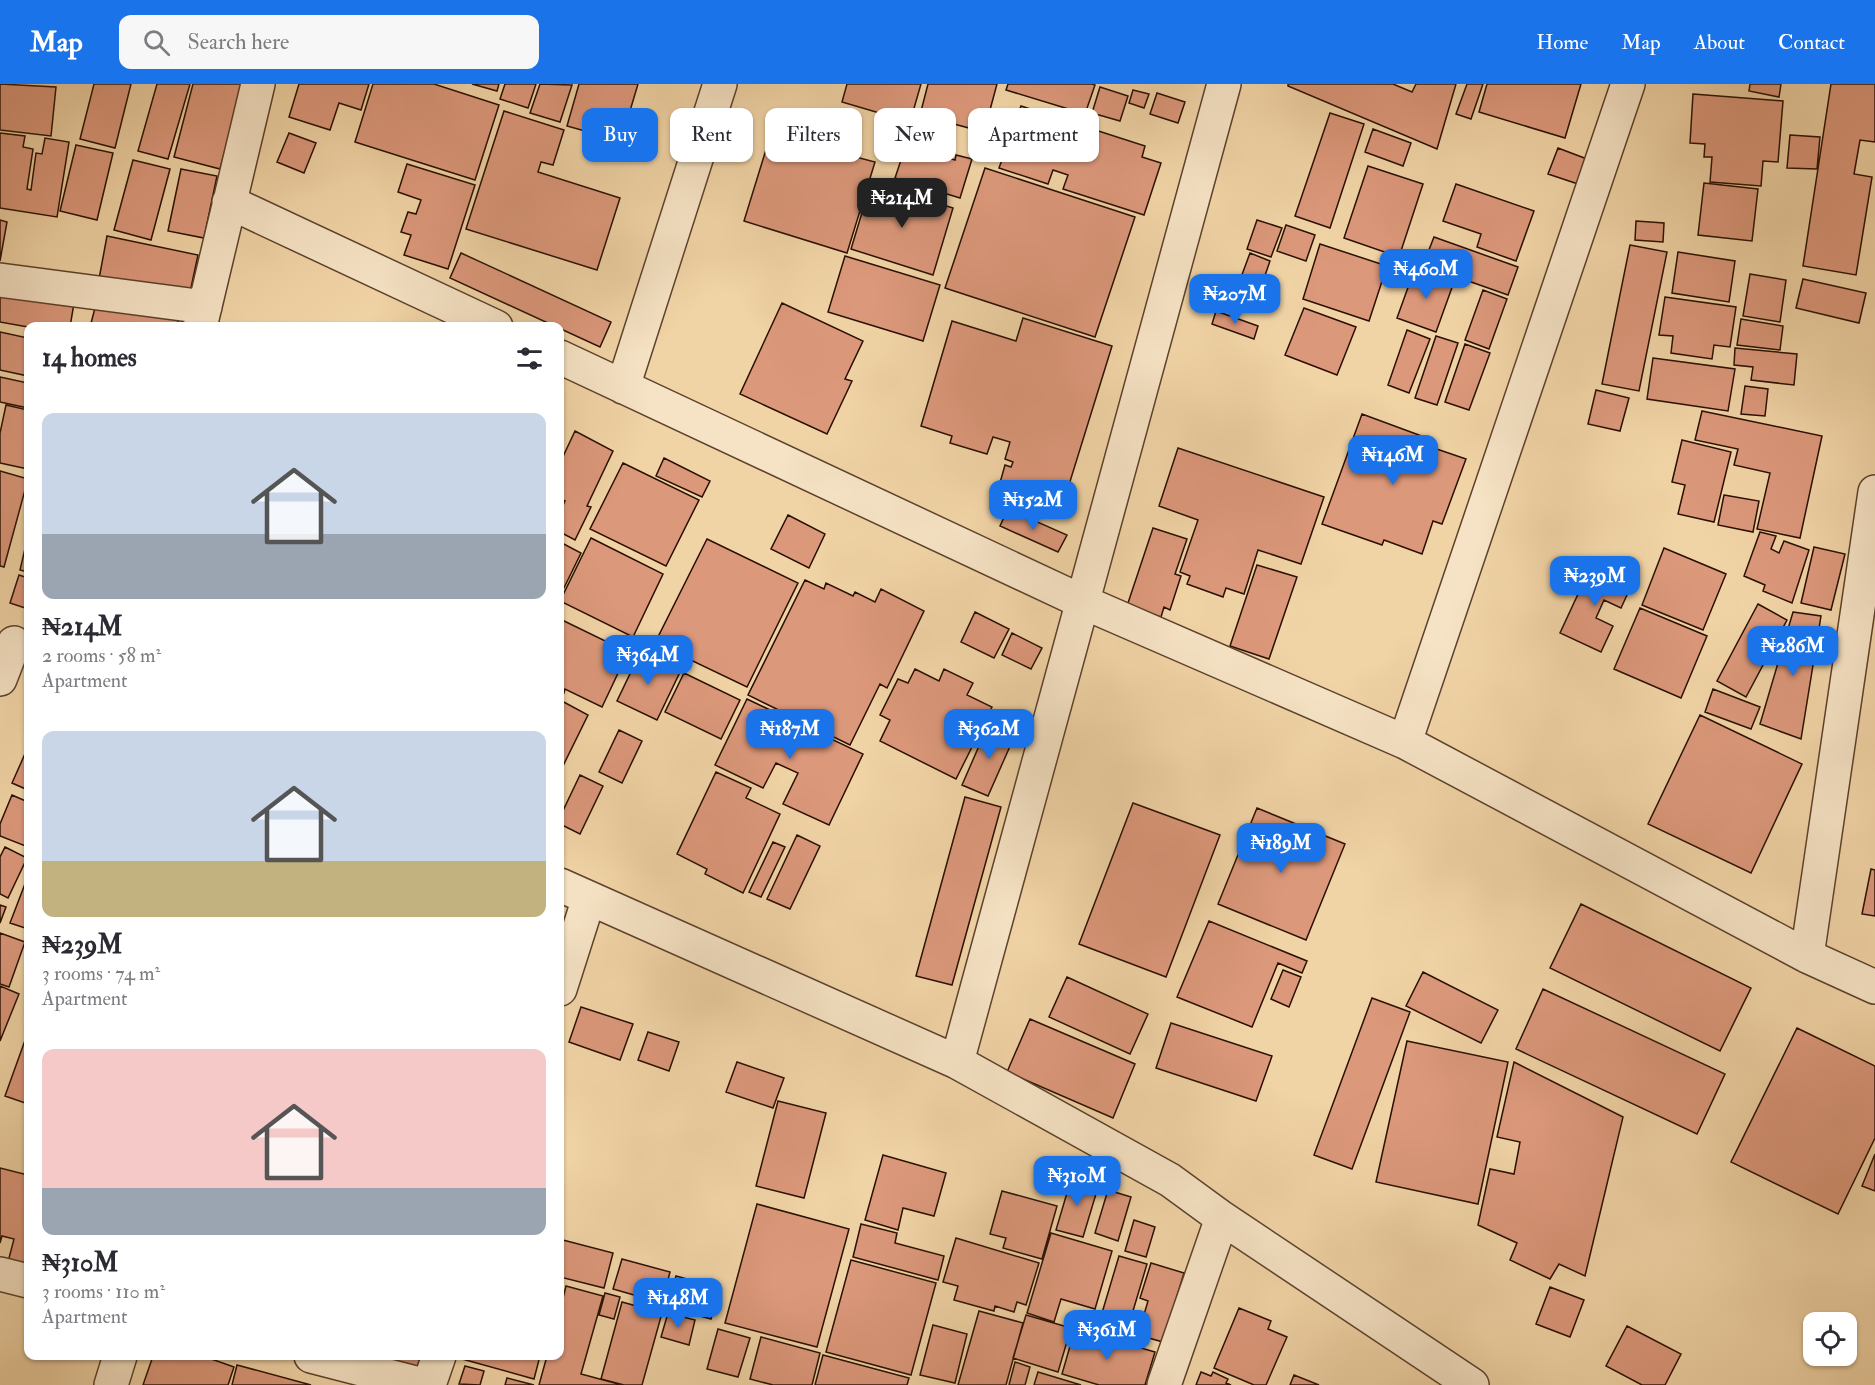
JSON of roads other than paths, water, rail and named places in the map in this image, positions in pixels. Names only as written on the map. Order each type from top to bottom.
[{"type":"street","points":[[0,280],[202,317],[258,84]]},
{"type":"street","points":[[623,387],[720,84]]},
{"type":"street","points":[[957,1062],[1224,84]]},
{"type":"street","points":[[1405,742],[1628,84]]},
{"type":"street","points":[[229,202],[484,322]]},
{"type":"street","points":[[564,359],[1083,602],[1405,742],[1807,956],[1875,987]]},
{"type":"street","points":[[1807,956],[1875,492]]},
{"type":"street","points":[[0,679],[14,643]]},
{"type":"street","points":[[564,887],[957,1062],[1170,1180],[1222,1218],[1472,1385]]},
{"type":"street","points":[[564,977],[590,898]]},
{"type":"street","points":[[1164,1385],[1222,1218]]},
{"type":"street","points":[[0,1274],[24,1280]]},
{"type":"street","points":[[111,1385],[119,1360]]},
{"type":"street","points":[[326,1360],[423,1385]]},
{"type":"street","points":[[429,1385],[438,1360]]}]
